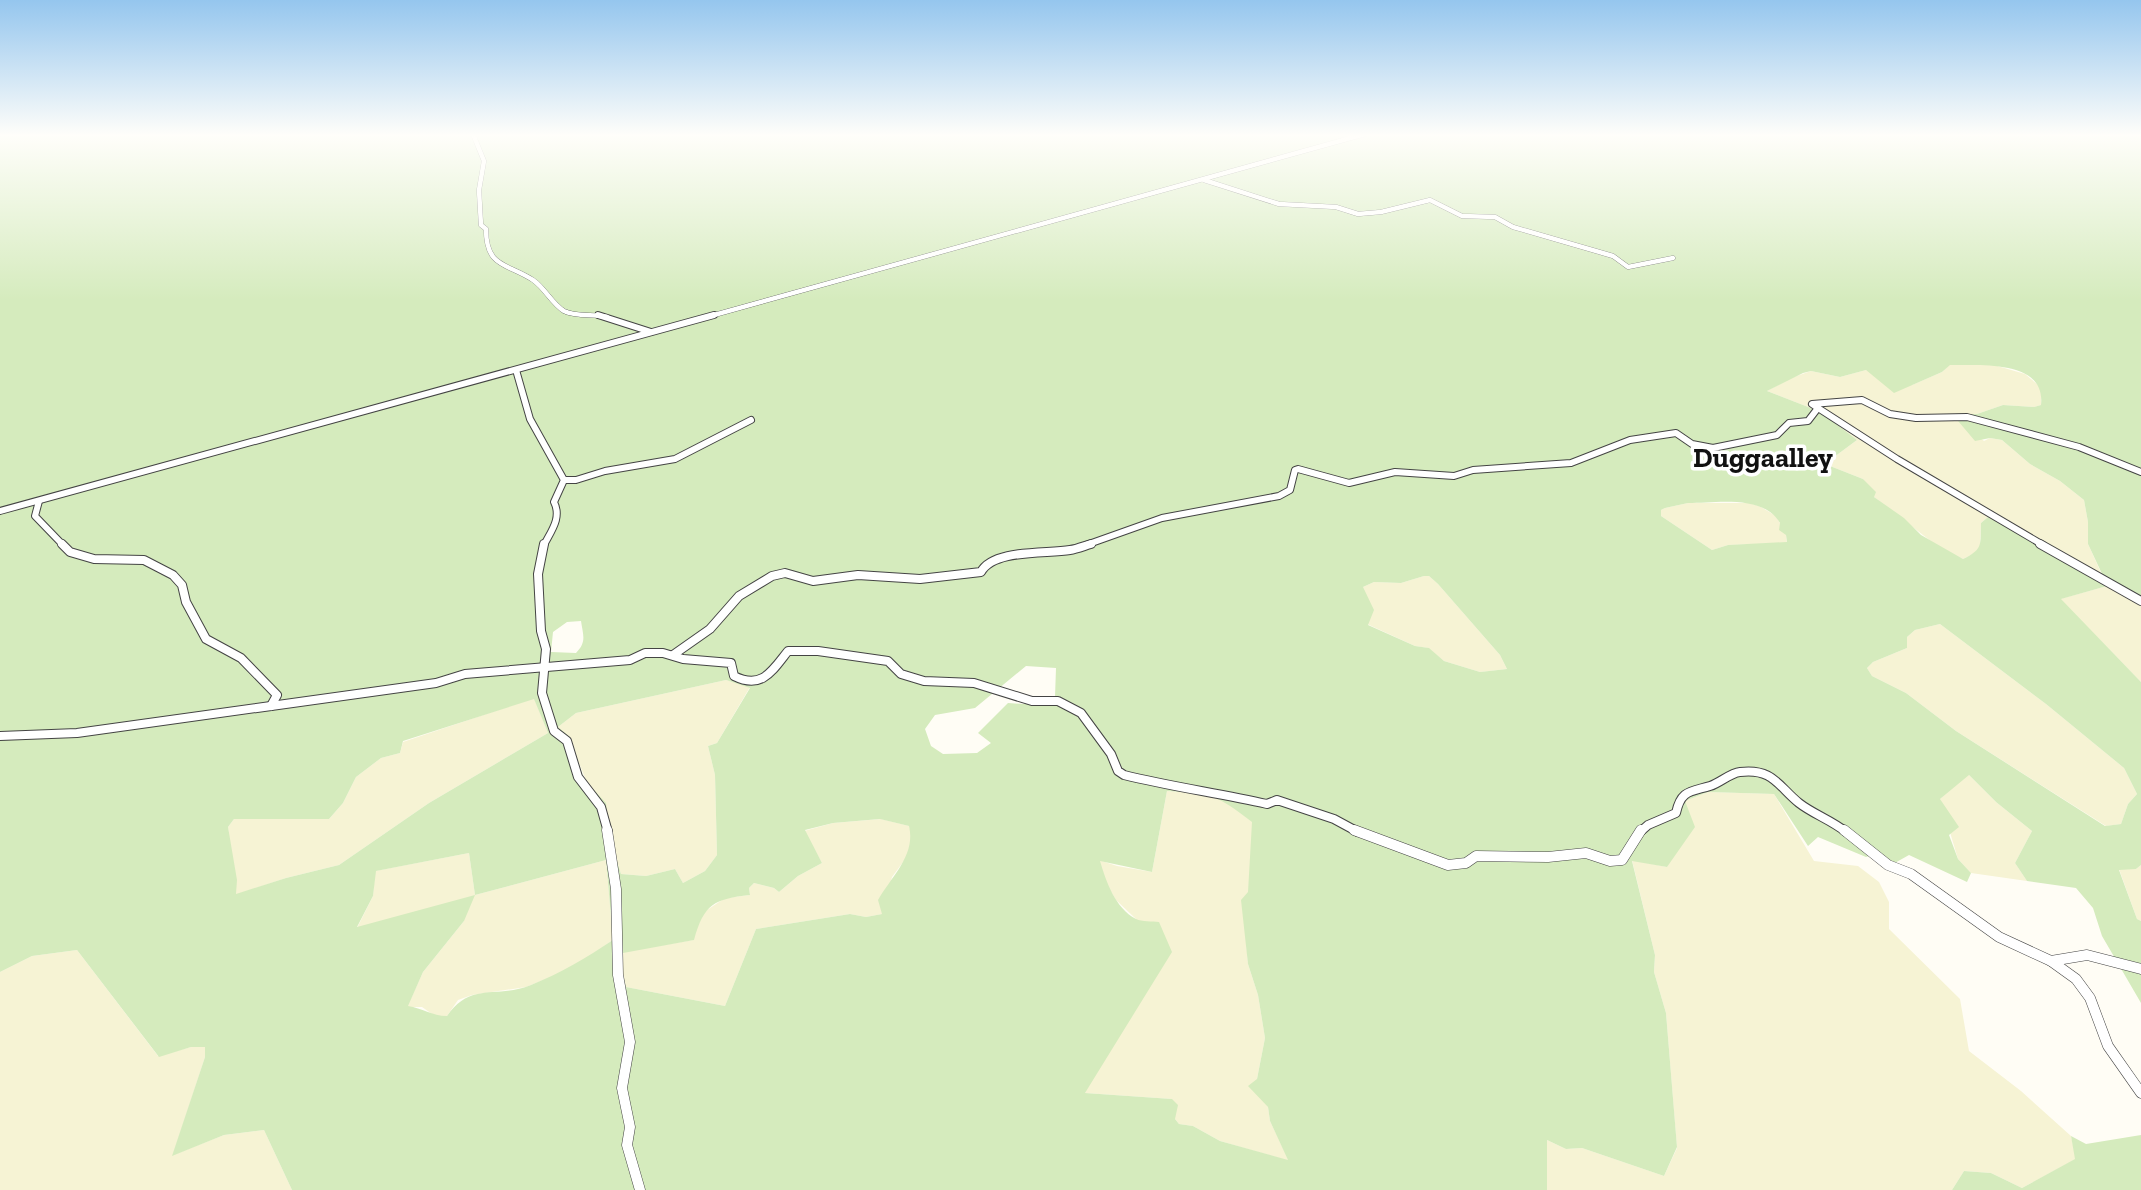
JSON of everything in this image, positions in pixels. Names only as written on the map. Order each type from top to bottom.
[{"type":"street","points":[[479,190],[481,225],[486,229],[486,243],[490,255],[518,274],[533,280],[565,312],[604,316],[651,332]]},
{"type":"street","points":[[0,511],[1165,190]]},
{"type":"street","points":[[1234,190],[1282,204],[1336,207],[1358,214],[1381,212],[1430,200],[1462,215],[1487,215],[1505,220],[1513,227],[1613,256],[1628,267],[1649,265],[1657,259],[1672,258]]},
{"type":"street","points":[[516,370],[530,419],[564,480]]},
{"type":"street","points":[[2141,472],[2079,447],[1967,417],[1916,418],[1890,414],[1862,400],[1812,404],[1878,449],[1989,516],[2141,601]]},
{"type":"street","points":[[673,655],[710,629],[739,596],[779,575],[797,575],[813,581],[858,575],[920,579],[982,572],[985,565],[999,557],[1073,550],[1162,518],[1279,496],[1290,491],[1295,470],[1298,469],[1349,483],[1395,472],[1454,476],[1473,470],[1571,463],[1630,440],[1676,433],[1692,444],[1713,448],[1777,435],[1789,424],[1808,421],[1818,408]]},
{"type":"street","points":[[564,480],[576,480],[605,471],[675,459],[751,420]]},
{"type":"street","points":[[564,480],[554,502],[558,510],[554,528],[544,544],[538,574],[541,631],[546,649],[542,693],[554,731],[567,741],[578,777],[601,807],[606,821],[616,889],[618,975],[630,1042],[622,1088],[630,1127],[627,1145],[640,1190]]},
{"type":"street","points":[[39,501],[35,516],[71,552],[94,559],[154,562],[176,577],[206,639],[241,658],[257,671],[277,695],[271,706]]},
{"type":"street","points":[[0,736],[77,733],[436,683],[464,674],[630,660],[645,653],[731,663],[734,676],[744,682],[753,682],[768,676],[788,652],[818,651],[888,662],[901,674],[923,681],[974,683],[1032,701],[1058,701],[1082,713],[1111,754],[1118,771],[1124,775],[1176,788],[1201,789],[1267,804],[1277,800],[1334,819],[1364,835],[1448,865],[1466,863],[1476,856],[1548,858],[1586,853],[1610,861],[1622,860],[1647,825],[1676,813],[1679,799],[1685,793],[1719,783],[1738,772],[1767,774],[1783,785],[1800,804],[1830,819],[1888,865],[1911,874],[1999,937],[2051,961],[2076,979],[2090,998],[2108,1046],[2141,1093]]},
{"type":"street","points":[[2051,961],[2087,955],[2141,969]]},
{"type":"shaded area","points":[[1949,365],[1994,365],[2025,374],[2038,385],[2041,390],[2041,405],[2003,405],[1977,414],[1954,415],[1984,441],[1990,438],[2002,440],[2030,464],[2060,481],[2084,500],[2088,544],[2103,577],[1988,517],[1981,523],[1980,548],[1977,552],[1963,559],[1941,549],[1874,497],[1863,479],[1830,466],[1830,460],[1857,440],[1821,412],[1767,391],[1811,371],[1840,377],[1866,370],[1912,385],[1942,372]]},
{"type":"shaded area","points":[[1688,503],[1750,503],[1761,507],[1776,516],[1787,543],[1728,545],[1712,550],[1661,516],[1661,510],[1665,508]]},
{"type":"shaded area","points":[[1429,576],[1438,584],[1500,655],[1507,669],[1480,672],[1444,661],[1428,648],[1415,646],[1367,624],[1363,587],[1374,582],[1401,583]]},
{"type":"shaded area","points":[[2107,586],[2141,605],[2141,682],[2060,599]]},
{"type":"shaded area","points":[[1940,624],[2046,704],[2124,768],[2137,794],[2128,804],[2121,824],[2106,826],[1956,731],[1906,693],[1872,676],[1867,668],[1873,662],[1907,648],[1907,637],[1915,630]]},
{"type":"shaded area","points":[[726,680],[750,687],[717,743],[708,746],[715,775],[717,855],[705,871],[683,883],[675,869],[646,876],[621,874],[579,763],[558,727],[576,713]]},
{"type":"shaded area","points":[[534,698],[548,733],[429,803],[339,865],[286,878],[235,895],[228,827],[234,819],[329,819],[343,803],[356,777],[381,758],[400,753],[403,742]]},
{"type":"shaded area","points":[[1968,774],[1996,802],[2032,831],[2015,863],[2027,881],[1971,873],[1958,859],[1940,799]]},
{"type":"shaded area","points":[[1167,791],[1221,798],[1253,822],[1246,940],[1248,964],[1258,995],[1265,1038],[1257,1079],[1268,1107],[1270,1121],[1289,1161],[1220,1141],[1193,1126],[1179,1124],[1175,1119],[1172,1099],[1085,1093],[1136,919],[1116,900],[1107,885],[1099,860],[1152,872]]},
{"type":"shaded area","points":[[1708,792],[1774,794],[1814,861],[1858,866],[1879,882],[1889,902],[1889,929],[1960,999],[1969,1051],[2021,1091],[2071,1136],[2076,1159],[2022,1188],[1991,1173],[1964,1171],[1952,1190],[1547,1190],[1547,1140],[1566,1149],[1582,1148],[1664,1176],[1677,1148],[1666,1013],[1654,972],[1655,955],[1632,860],[1667,867],[1685,801]]},
{"type":"shaded area","points":[[881,819],[909,826],[912,836],[909,854],[892,877],[882,914],[866,917],[850,914],[756,929],[725,1006],[626,987],[622,971],[623,952],[693,940],[701,914],[725,898],[750,895],[749,888],[754,883],[779,892],[798,876],[822,863],[804,831],[833,823]]},
{"type":"shaded area","points":[[469,853],[475,895],[606,860],[613,940],[571,969],[526,987],[472,995],[458,1000],[447,1016],[435,1016],[422,1007],[407,1007],[423,972],[464,921],[357,928],[373,896],[375,871]]},
{"type":"shaded area","points":[[2141,865],[2141,921],[2137,919],[2119,869],[2136,869]]},
{"type":"shaded area","points":[[77,950],[158,1056],[205,1046],[205,1057],[173,1155],[224,1135],[264,1130],[292,1190],[0,1190],[0,972],[32,956]]},
{"type":"green space","points":[[0,190],[2141,190],[2141,605],[2107,586],[2061,599],[2141,682],[2141,865],[2136,869],[2119,870],[2137,919],[2141,921],[2141,1003],[2102,936],[2093,908],[2076,888],[2027,881],[2015,863],[2032,831],[1996,802],[1969,775],[1940,799],[1959,827],[1949,835],[1958,859],[1971,873],[1967,882],[1909,855],[1893,864],[1878,853],[1866,857],[1818,837],[1808,846],[1774,794],[1708,792],[1685,801],[1695,827],[1667,867],[1632,861],[1655,955],[1654,972],[1666,1013],[1677,1147],[1664,1176],[1582,1148],[1566,1149],[1547,1140],[1547,1190],[292,1190],[264,1130],[224,1135],[172,1156],[205,1057],[205,1047],[191,1047],[159,1057],[77,950],[32,956],[0,972]],"holes":[[[1950,365],[1993,366],[2022,372],[2033,379],[2040,390],[2041,405],[2003,405],[1977,414],[1953,415],[1975,441],[1990,438],[2002,440],[2030,464],[2060,481],[2084,500],[2088,544],[2103,576],[1976,508],[1988,517],[1981,523],[1978,549],[1963,559],[1921,535],[1904,518],[1874,497],[1876,492],[1863,479],[1830,466],[1830,460],[1857,440],[1821,412],[1767,391],[1811,371],[1840,377],[1866,370],[1894,393],[1942,372]],[[1688,503],[1751,504],[1772,514],[1780,523],[1779,530],[1786,535],[1787,542],[1728,545],[1712,550],[1661,516],[1661,510]],[[1429,576],[1500,655],[1507,669],[1480,672],[1444,661],[1429,648],[1415,646],[1368,625],[1374,610],[1363,587],[1374,582],[1401,583]],[[581,621],[582,645],[576,653],[551,652],[553,632],[567,622]],[[1940,624],[2046,704],[2124,768],[2137,794],[2128,804],[2121,824],[2105,826],[1956,731],[1906,693],[1872,676],[1867,668],[1873,662],[1907,648],[1907,637],[1915,630]],[[1026,666],[1056,668],[1055,697],[1024,704],[1008,703],[978,733],[991,743],[977,753],[943,754],[931,746],[925,729],[935,715],[975,708]],[[726,680],[750,688],[717,743],[708,746],[715,775],[717,855],[705,871],[683,883],[675,869],[646,876],[621,874],[610,839],[606,803],[584,779],[570,737],[558,727],[576,713]],[[534,699],[548,733],[429,803],[339,865],[236,894],[237,880],[228,827],[234,819],[329,819],[343,803],[356,777],[381,758],[400,753],[403,741]],[[1167,791],[1213,797],[1252,822],[1248,892],[1241,900],[1248,964],[1258,995],[1265,1038],[1257,1079],[1248,1086],[1268,1107],[1270,1121],[1288,1160],[1220,1141],[1193,1126],[1179,1124],[1175,1119],[1178,1105],[1172,1099],[1085,1093],[1172,952],[1159,922],[1138,920],[1122,908],[1108,885],[1100,861],[1152,872]],[[880,819],[909,826],[906,856],[878,900],[882,914],[866,917],[850,914],[756,929],[725,1006],[626,987],[622,971],[623,953],[694,940],[702,918],[712,906],[727,899],[750,895],[749,888],[754,883],[779,892],[798,876],[822,863],[805,830],[833,823]],[[469,853],[475,895],[357,927],[373,896],[376,871]],[[606,860],[613,940],[573,965],[531,985],[465,998],[447,1016],[408,1006],[423,972],[464,921],[475,895]]]},
{"type":"green space","points":[[2141,1135],[2141,1190],[1952,1190],[1964,1171],[1991,1173],[2022,1188],[2075,1159],[2071,1136],[2086,1144]]},
{"type":"district","name":"Duggaalley","points":[[1763,457]]}]
